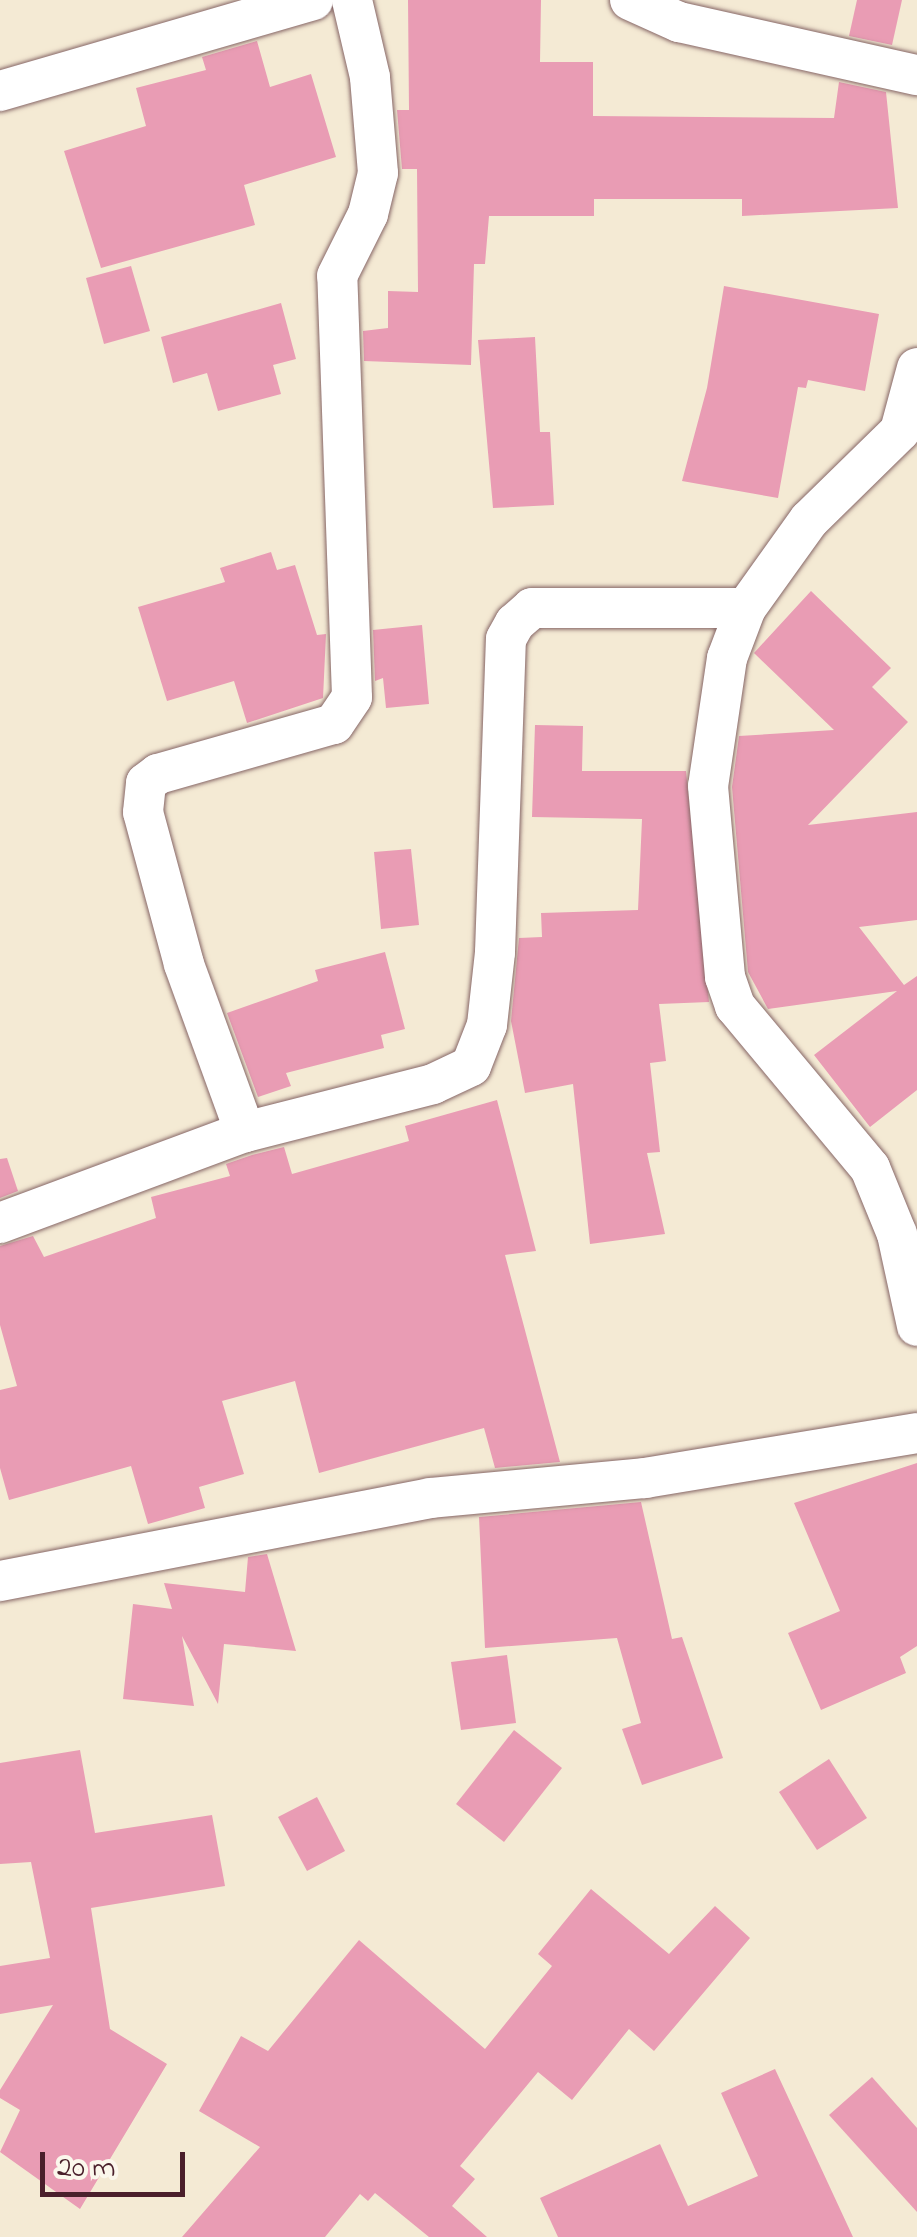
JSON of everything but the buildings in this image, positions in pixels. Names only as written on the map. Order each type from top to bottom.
[{"type":"street","points":[[0,91],[313,0]]},
{"type":"street","points":[[245,1132],[184,964],[142,812],[146,784],[158,774],[334,724],[352,697],[337,276],[368,214],[378,172],[370,76],[352,0]]},
{"type":"street","points":[[630,0],[679,22],[917,75]]},
{"type":"street","points":[[917,368],[900,431],[809,520],[746,608],[727,658],[710,755],[724,977],[754,1034],[870,1168],[896,1234],[917,1326]]},
{"type":"street","points":[[0,1223],[245,1132],[433,1084],[471,1066],[487,1025],[494,952],[506,639],[523,612],[746,608]]},
{"type":"street","points":[[0,1582],[430,1498],[645,1478],[917,1433]]}]
